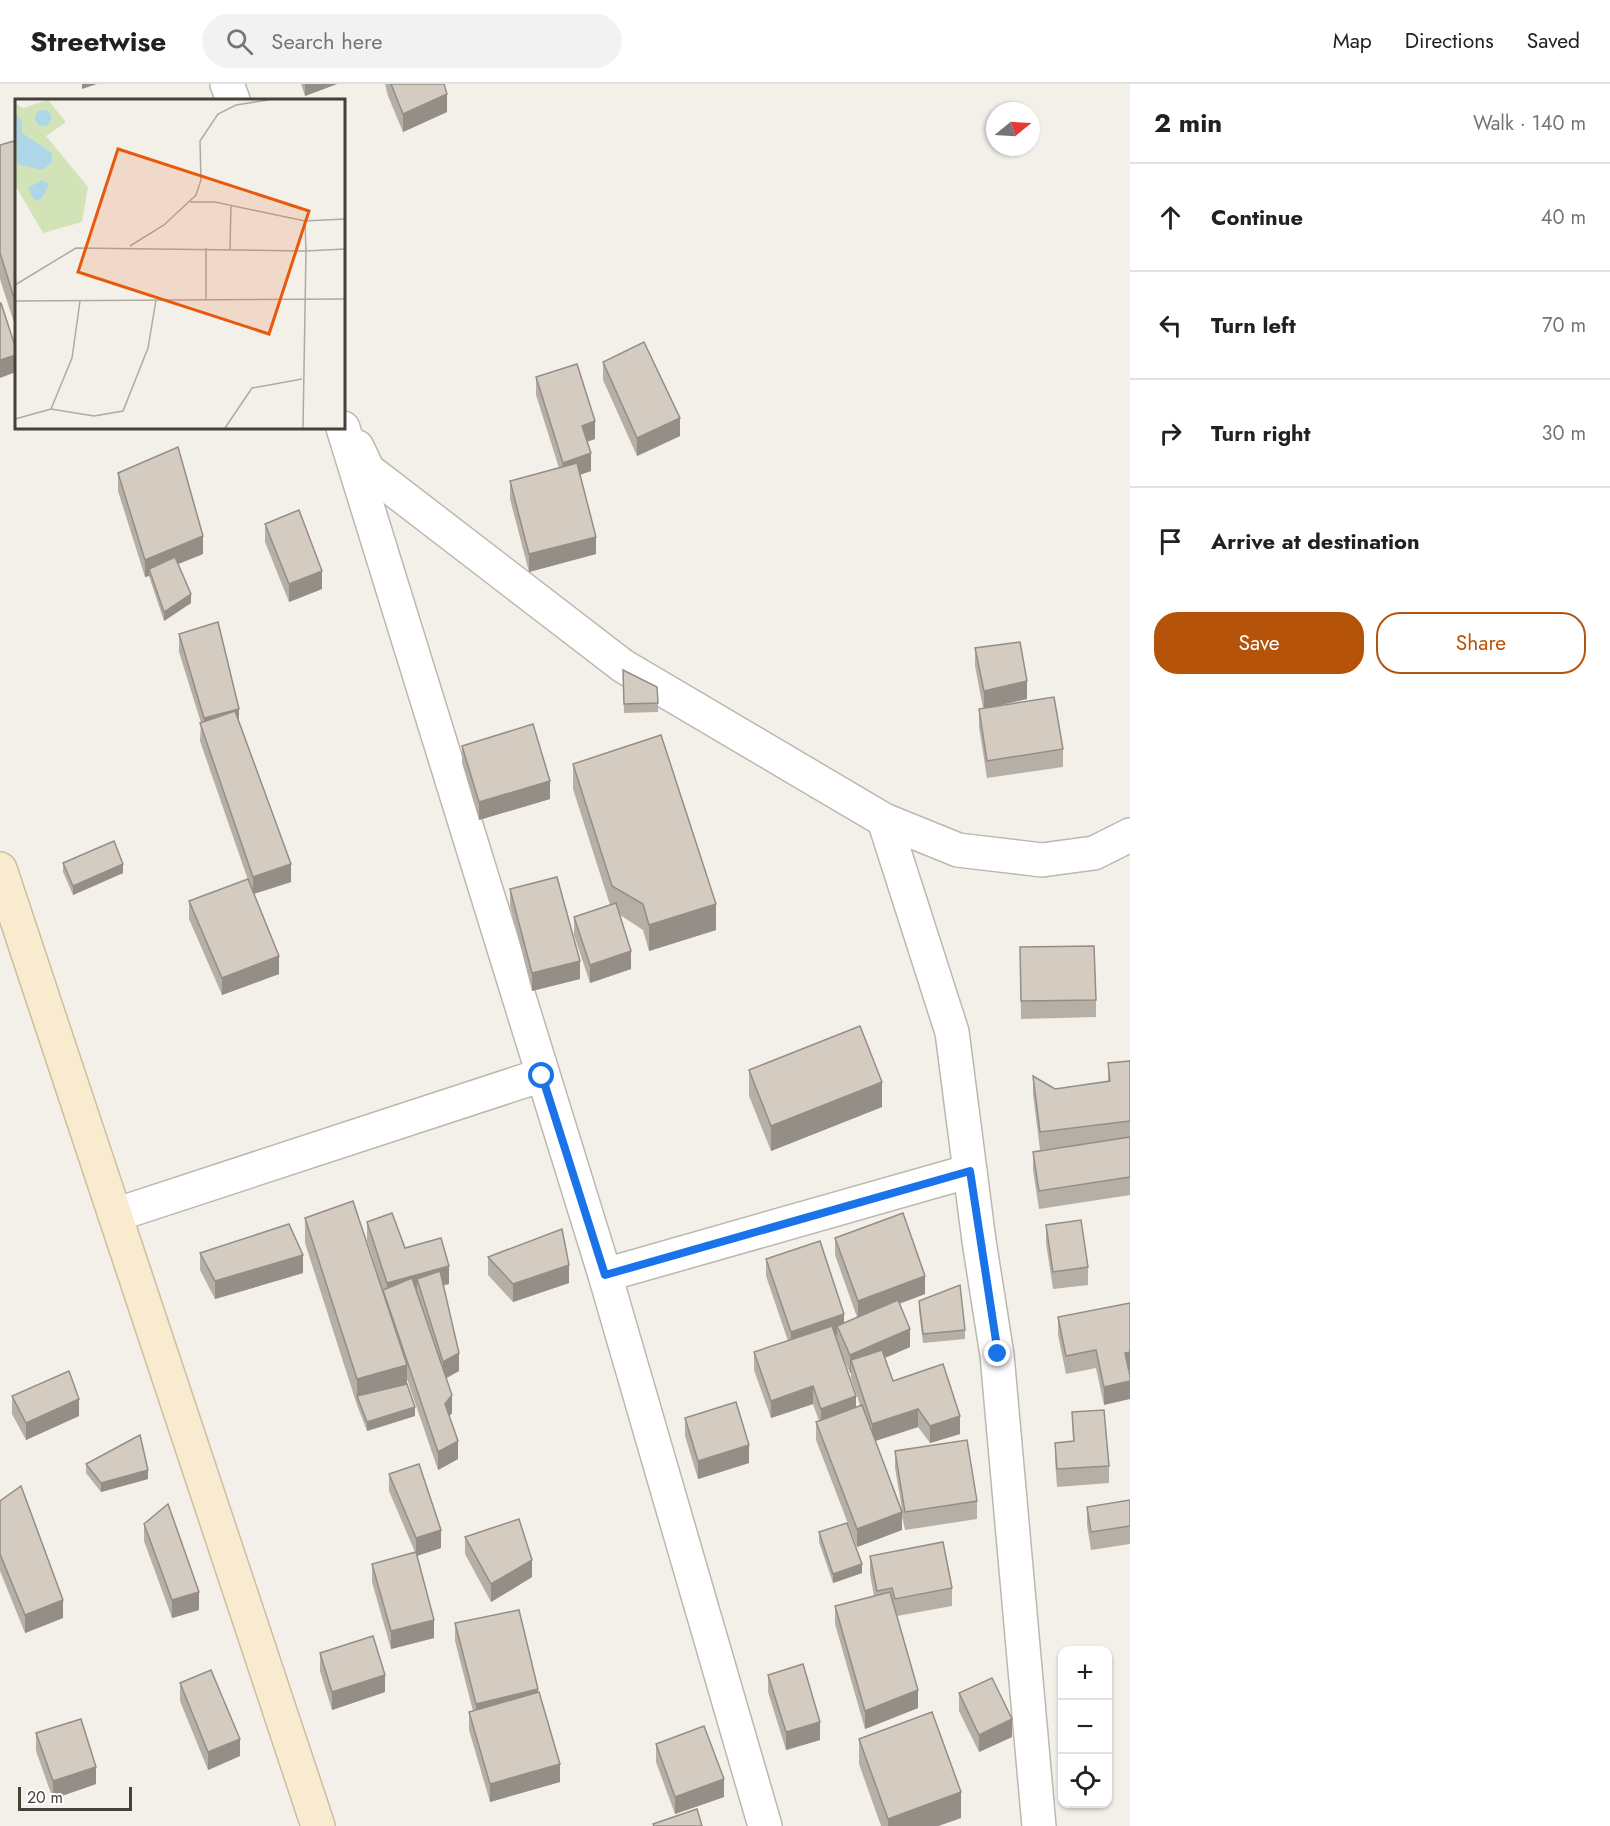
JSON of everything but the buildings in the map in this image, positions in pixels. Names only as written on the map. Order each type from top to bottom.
[{"type":"street","points":[[227,84],[233,99]]},
{"type":"street","points":[[345,420],[368,470],[623,666],[884,820],[958,850],[1042,860],[1094,853],[1130,835]]},
{"type":"street","points":[[344,429],[605,1275],[765,1826]]},
{"type":"street","points":[[884,820],[952,1032],[970,1171],[998,1354],[1035,1825]]},
{"type":"street","points":[[0,869],[318,1826]]},
{"type":"street","points":[[115,1215],[542,1076]]},
{"type":"street","points":[[605,1275],[970,1171]]},
{"type":"route","points":[[542,1076],[605,1275],[970,1171],[998,1354]]}]
